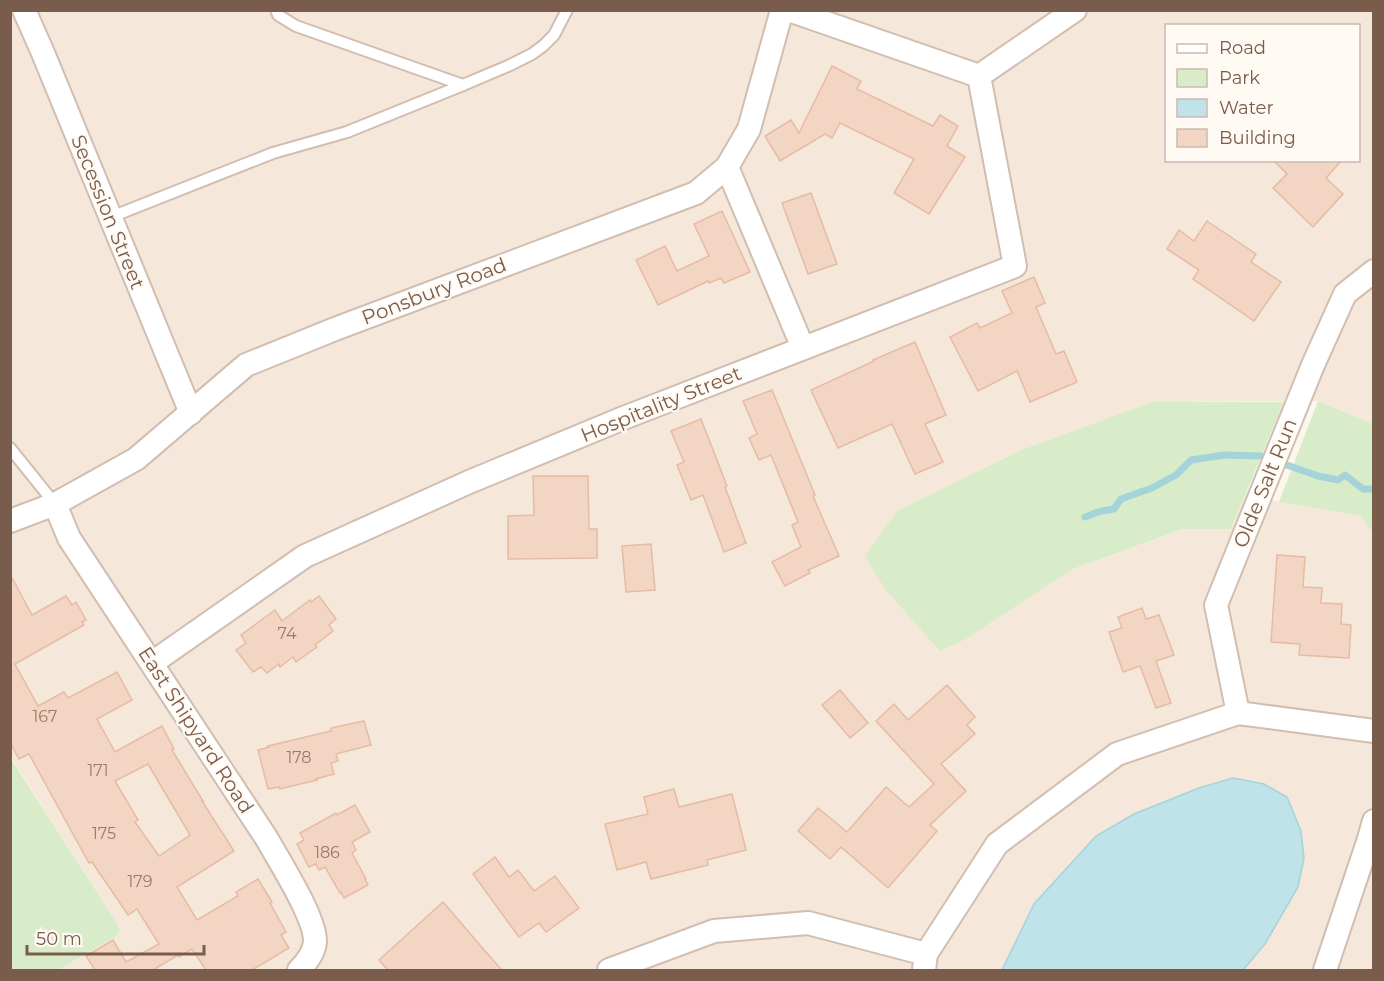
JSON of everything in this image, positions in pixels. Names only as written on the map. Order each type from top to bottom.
[{"type":"street","name":"Secession Street","points":[[24,10],[191,413]]},
{"type":"street","name":"Ponsbury Road","points":[[10,521],[55,504],[136,459],[246,366],[335,329],[696,193],[727,166],[749,129],[782,10]]},
{"type":"street","points":[[789,10],[979,76],[1075,10]]},
{"type":"street","name":"Hospitality Street","points":[[152,663],[305,556],[469,482],[627,417],[1015,266],[979,76]]},
{"type":"street","points":[[727,166],[803,348]]},
{"type":"street","name":"Olde Salt Run","points":[[1238,713],[1216,605],[1313,365],[1345,294],[1374,271]]},
{"type":"street","name":"East Shipyard Road","points":[[55,504],[69,538],[267,839],[291,882],[312,922],[315,943],[303,967]]},
{"type":"street","points":[[609,970],[714,931],[808,923],[925,962],[997,844],[1117,754],[1238,713],[1374,731]]},
{"type":"street","points":[[1325,970],[1374,821]]},
{"type":"lane","points":[[276,10],[278,15],[296,26],[464,85]]},
{"type":"lane","points":[[111,217],[273,153],[347,132],[508,66],[543,46],[554,34],[567,10]]},
{"type":"lane","points":[[10,448],[55,504]]},
{"type":"shaded area","points":[[10,11],[1373,11],[1373,424],[1318,401],[1152,402],[1021,450],[897,511],[966,639],[1073,569],[1184,529],[1231,529],[1247,492],[1279,502],[1361,516],[1374,533],[1373,970],[58,970],[115,937],[120,932],[118,925],[11,757]]},
{"type":"green space","points":[[1318,401],[1373,424],[1373,533],[1361,516],[1279,502]]},
{"type":"green space","points":[[1152,402],[1284,402],[1231,529],[1183,529],[1073,569],[966,639],[940,651],[885,589],[865,556],[897,511],[1021,450]]},
{"type":"green space","points":[[10,757],[118,925],[120,932],[58,970],[11,970]]},
{"type":"water","points":[[1233,778],[1264,784],[1287,797],[1301,831],[1304,858],[1298,887],[1265,944],[1243,970],[1002,970],[1034,904],[1096,836],[1134,814],[1199,788]]},
{"type":"building","points":[[832,66],[861,81],[857,89],[933,126],[940,115],[958,126],[947,146],[965,157],[929,214],[894,193],[914,159],[840,123],[832,138],[825,134],[780,161],[765,136],[791,120],[799,133]]},
{"type":"building","points":[[1275,162],[1340,162],[1326,178],[1343,194],[1313,227],[1273,188],[1287,174]]},
{"type":"building","points":[[811,193],[837,264],[808,274],[782,203]]},
{"type":"building","points":[[722,211],[750,272],[724,283],[721,278],[709,283],[708,281],[658,305],[636,260],[665,246],[677,271],[709,256],[694,224]]},
{"type":"building","points":[[1207,221],[1256,254],[1251,262],[1281,282],[1254,321],[1193,279],[1199,270],[1167,249],[1179,230],[1194,241]]},
{"type":"building","points":[[1034,277],[1045,303],[1036,307],[1056,354],[1064,351],[1077,382],[1030,402],[1017,371],[978,391],[950,337],[977,323],[980,328],[1012,313],[1002,291]]},
{"type":"building","points":[[915,342],[946,415],[925,424],[943,462],[915,474],[892,424],[838,448],[811,390]]},
{"type":"building","points":[[772,390],[839,556],[808,570],[810,573],[785,586],[772,562],[801,547],[792,525],[798,522],[771,455],[759,460],[749,438],[757,434],[743,401]]},
{"type":"building","points":[[701,419],[746,543],[724,552],[703,495],[691,500],[677,465],[684,462],[671,431]]},
{"type":"building","points":[[533,476],[588,476],[589,529],[597,529],[597,558],[508,559],[508,516],[534,515]]},
{"type":"building","points":[[651,544],[655,590],[626,592],[622,546]]},
{"type":"building","points":[[1277,555],[1305,557],[1303,587],[1322,588],[1321,603],[1342,604],[1341,624],[1351,625],[1349,658],[1299,655],[1300,644],[1271,642]]},
{"type":"building","points":[[10,574],[32,615],[66,596],[72,605],[76,602],[86,620],[82,622],[84,625],[15,664],[38,706],[64,692],[68,698],[117,672],[132,700],[97,719],[115,752],[162,726],[174,749],[172,750],[234,851],[177,887],[197,920],[238,896],[236,892],[258,879],[286,932],[281,935],[289,948],[252,970],[206,970],[192,949],[153,970],[95,970],[86,956],[113,940],[126,962],[159,944],[137,909],[128,915],[92,862],[89,863],[29,754],[19,759],[10,742]],"holes":[[[148,764],[190,835],[159,856],[135,822],[138,820],[115,781]]]},
{"type":"building","points":[[319,596],[336,619],[329,625],[333,631],[315,645],[317,647],[296,662],[293,657],[267,673],[261,667],[253,672],[236,650],[246,643],[241,635],[275,610],[282,621]]},
{"type":"building","points":[[1142,608],[1146,619],[1159,615],[1174,655],[1156,661],[1171,703],[1156,708],[1140,666],[1123,672],[1109,632],[1122,628],[1118,617]]},
{"type":"building","points":[[947,685],[975,717],[967,725],[975,734],[941,764],[966,791],[930,825],[937,831],[888,888],[841,847],[830,859],[798,831],[818,808],[847,832],[886,787],[909,807],[934,784],[876,721],[894,704],[908,720]]},
{"type":"building","points":[[840,690],[868,723],[850,738],[822,705]]},
{"type":"building","points":[[364,721],[371,745],[336,754],[338,761],[331,763],[334,774],[280,789],[279,787],[268,789],[258,750],[331,731],[331,728]]},
{"type":"building","points":[[674,789],[679,807],[732,794],[746,850],[707,860],[708,865],[651,879],[646,862],[617,870],[605,824],[648,814],[644,797]]},
{"type":"building","points":[[355,805],[370,832],[352,842],[356,850],[352,853],[368,885],[344,898],[325,867],[319,870],[316,864],[309,867],[297,844],[304,840],[300,833]]},
{"type":"building","points":[[495,857],[509,877],[518,870],[534,891],[555,876],[579,908],[546,932],[539,923],[519,937],[473,874]]},
{"type":"building","points":[[443,902],[502,970],[388,970],[379,960]]},
{"type":"waterway","points":[[1085,517],[1114,509],[1121,499],[1152,488],[1176,475],[1191,460],[1225,455],[1261,456],[1318,476],[1338,480],[1345,475],[1363,489],[1374,489]]}]
